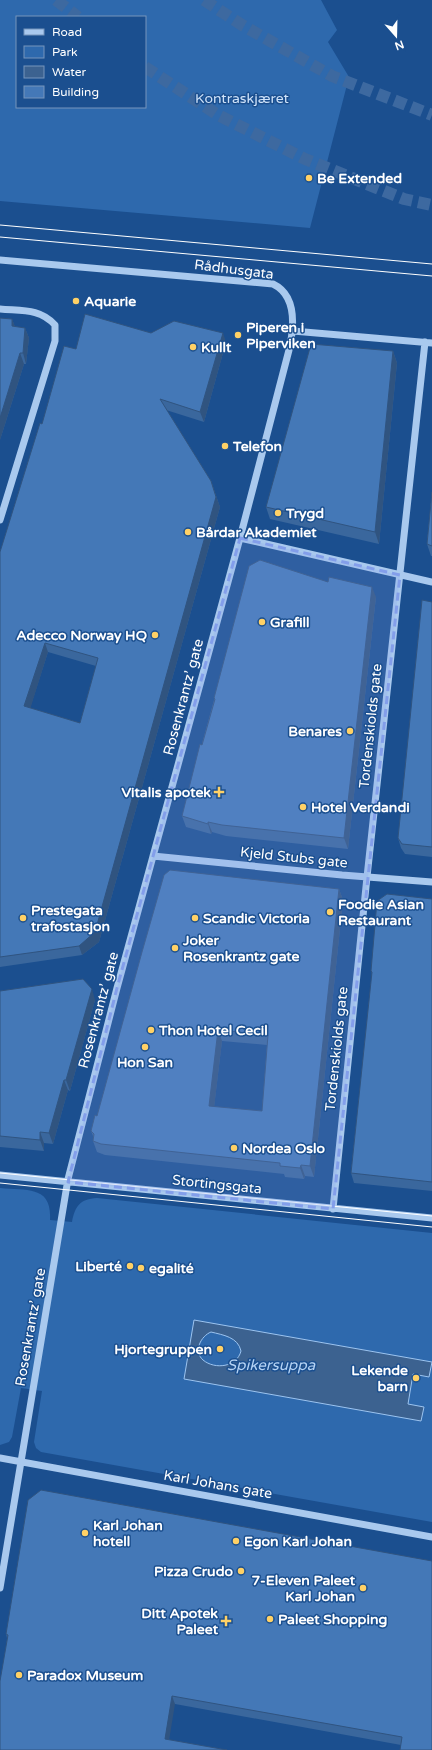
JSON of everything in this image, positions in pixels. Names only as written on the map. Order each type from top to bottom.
[{"type":"street","name":"Rådhusgata","points":[[0,260],[273,284],[282,290],[290,304],[293,331]]},
{"type":"street","points":[[0,309],[39,312],[48,317],[55,325],[55,341],[0,520]]},
{"type":"street","points":[[293,331],[429,343]]},
{"type":"street","name":"Rosenkrantz’ gate","points":[[0,1588],[68,1182],[117,988],[240,538],[293,331]]},
{"type":"street","name":"Tordenskiolds gate","points":[[333,1209],[400,575],[429,343]]},
{"type":"street","points":[[240,538],[432,582]]},
{"type":"street","name":"Kjeld Stubs gate","points":[[153,856],[432,882]]},
{"type":"street","name":"Stortingsgata","points":[[0,1175],[432,1218]]},
{"type":"street","name":"Karl Johans gate","points":[[0,1458],[432,1537]]},
{"type":"highlighted area","points":[[240,538],[400,575],[333,1209],[68,1182],[117,988]]},
{"type":"green space","name":"Kontraskjæret","points":[[0,0],[321,0],[337,30],[328,42],[349,77],[310,228],[0,201]]},
{"type":"green space","points":[[0,1188],[28,1190],[42,1195],[47,1201],[50,1209],[50,1220],[72,1222],[79,1204],[86,1200],[97,1198],[432,1233],[432,1522],[41,1452],[36,1448],[34,1442],[42,1391],[21,1388],[12,1437],[9,1442],[0,1445]]},
{"type":"water","name":"Spikersuppa","points":[[194,1320],[432,1362],[429,1377],[413,1374],[408,1404],[424,1407],[421,1421],[184,1379]],"holes":[[[211,1332],[229,1337],[237,1343],[241,1351],[235,1361],[230,1364],[219,1366],[203,1360],[200,1356],[198,1348],[201,1340]]]},
{"type":"building","points":[[85,314],[151,333],[174,321],[223,333],[200,412],[160,399],[211,481],[216,497],[95,932],[79,946],[0,957],[0,552],[40,423],[42,424],[64,346],[76,349]],"holes":[[[45,643],[98,658],[80,723],[24,706]]]},
{"type":"building","points":[[0,318],[12,319],[12,326],[25,328],[23,353],[20,353],[0,418]]},
{"type":"building","points":[[311,344],[393,351],[375,532],[266,507]]},
{"type":"building","points":[[432,492],[432,546],[427,544]]},
{"type":"building","points":[[260,560],[328,582],[329,577],[372,587],[344,838],[222,825],[208,822],[208,824],[182,816],[200,744],[202,745],[215,699],[214,698],[249,566]]},
{"type":"building","points":[[422,600],[432,602],[432,847],[402,844],[398,838]]},
{"type":"building","points":[[170,870],[339,889],[310,1166],[301,1165],[300,1168],[280,1166],[280,1163],[101,1144],[93,1141],[94,1134],[91,1131],[95,1115],[97,1116],[164,875]],"holes":[[[218,1030],[268,1035],[262,1111],[209,1106]]]},
{"type":"building","points":[[387,894],[432,899],[432,1182],[351,1173],[372,972],[377,901]]},
{"type":"building","points":[[83,979],[92,989],[49,1133],[40,1132],[40,1140],[0,1136],[0,991]]},
{"type":"building","points":[[41,1490],[432,1561],[432,1750],[400,1750],[402,1737],[172,1696],[165,1739],[227,1750],[0,1750],[0,1681],[8,1635],[6,1634],[28,1500]]},
{"type":"tunnel","points":[[56,0],[77,16]]},
{"type":"tunnel","points":[[204,0],[242,25],[332,76],[432,115]]},
{"type":"tunnel","points":[[146,68],[218,115],[305,159],[404,199],[432,205]]},
{"type":"tram line","points":[[0,225],[432,264]]},
{"type":"tram line","points":[[0,237],[432,276]]},
{"type":"tram line","points":[[0,1173],[432,1216]]},
{"type":"tram line","points":[[0,1183],[432,1227]]},
{"type":"place","name":"Be Extended","points":[[309,178]]},
{"type":"place","name":"Aquarie","points":[[76,301]]},
{"type":"place","name":"Piperen i Piperviken","points":[[238,335]]},
{"type":"place","name":"Kullt","points":[[193,347]]},
{"type":"place","name":"Telefon","points":[[225,446]]},
{"type":"place","name":"Trygd","points":[[278,513]]},
{"type":"place","name":"Bårdar Akademiet","points":[[188,532]]},
{"type":"place","name":"Grafill","points":[[262,622]]},
{"type":"place","name":"Adecco Norway HQ","points":[[155,635]]},
{"type":"place","name":"Benares","points":[[350,731]]},
{"type":"place","name":"Vitalis apotek","points":[[219,792]]},
{"type":"place","name":"Hotel Verdandi","points":[[303,807]]},
{"type":"place","name":"Foodie Asian Restaurant","points":[[330,912]]},
{"type":"place","name":"Prestegata trafostasjon","points":[[23,918]]},
{"type":"place","name":"Scandic Victoria","points":[[195,918]]},
{"type":"place","name":"Joker Rosenkrantz gate","points":[[175,948]]},
{"type":"place","name":"Thon Hotel Cecil","points":[[151,1030]]},
{"type":"place","name":"Hon San","points":[[145,1047]]},
{"type":"place","name":"Nordea Oslo","points":[[234,1148]]},
{"type":"place","name":"Liberté","points":[[130,1266]]},
{"type":"place","name":"egalité","points":[[141,1268]]},
{"type":"place","name":"Hjortegruppen","points":[[220,1349]]},
{"type":"place","name":"Lekende barn","points":[[416,1378]]},
{"type":"place","name":"Karl Johan hotell","points":[[85,1533]]},
{"type":"place","name":"Egon Karl Johan","points":[[236,1541]]},
{"type":"place","name":"Pizza Crudo","points":[[241,1571]]},
{"type":"place","name":"7-Eleven Paleet Karl Johan","points":[[363,1588]]},
{"type":"place","name":"Paleet Shopping","points":[[270,1619]]},
{"type":"place","name":"Ditt Apotek Paleet","points":[[226,1621]]},
{"type":"place","name":"Paradox Museum","points":[[19,1675]]}]
